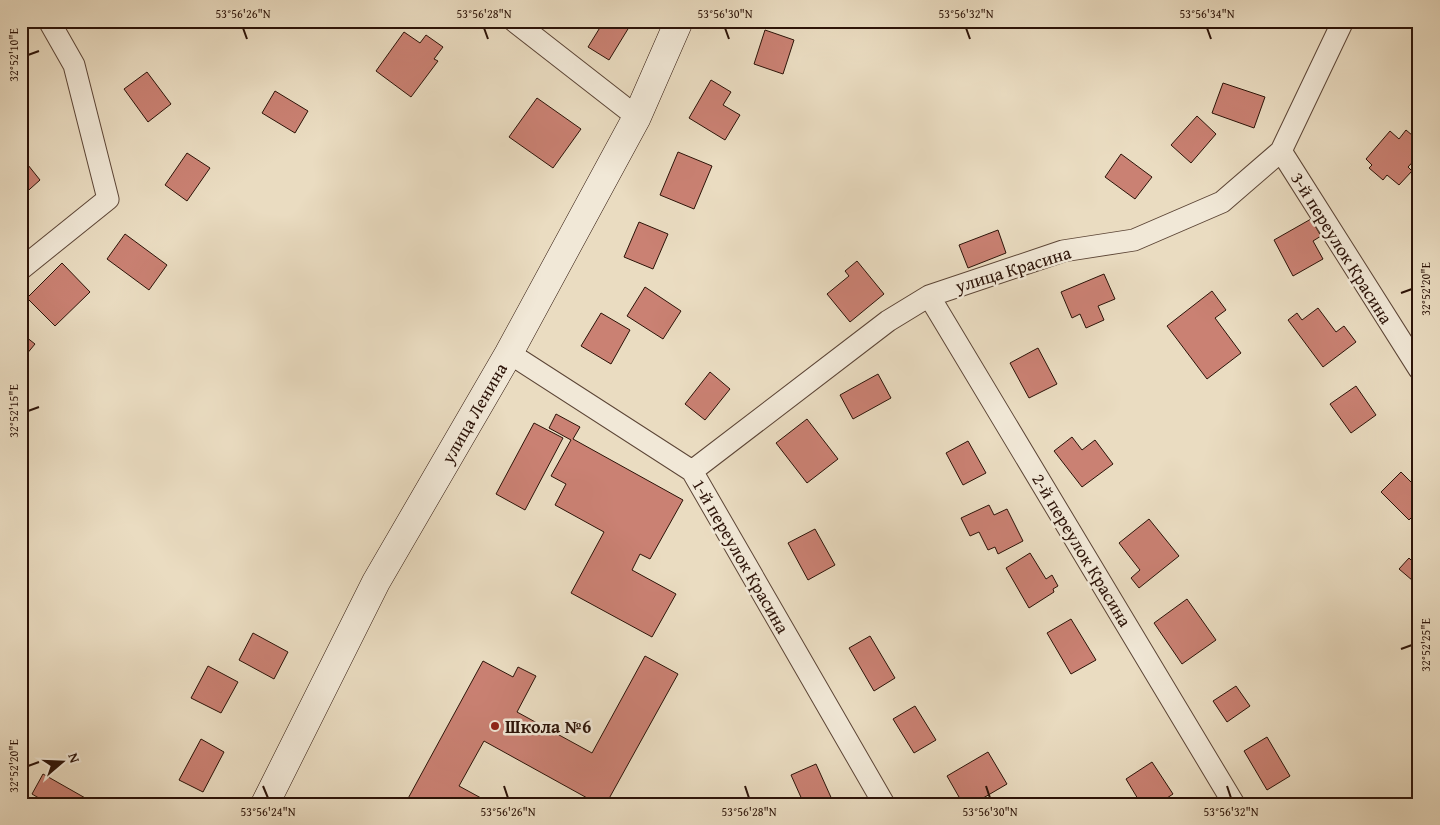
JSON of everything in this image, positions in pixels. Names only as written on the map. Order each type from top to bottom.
[{"type":"main road","name":"улица Ленина","points":[[265,804],[376,582],[509,354],[637,117],[679,21]]},
{"type":"street","points":[[21,269],[108,200],[74,65],[49,21]]},
{"type":"street","points":[[514,21],[637,117]]},
{"type":"street","name":"улица Красина","points":[[692,471],[888,321],[929,296],[1063,251],[1134,240],[1222,202],[1281,152],[1343,21]]},
{"type":"street","name":"3-й переулок Красина","points":[[1281,152],[1419,369]]},
{"type":"street","name":"2-й переулок Красина","points":[[929,296],[1234,804]]},
{"type":"street","name":"1-й переулок Красина","points":[[509,354],[692,471],[884,804]]},
{"type":"building","points":[[604,21],[627,21],[631,24],[609,60],[588,47]]},
{"type":"building","points":[[765,30],[794,40],[783,74],[754,64]]},
{"type":"building","points":[[404,32],[420,43],[426,35],[443,47],[434,59],[438,61],[411,97],[376,71]]},
{"type":"building","points":[[147,72],[171,104],[148,122],[124,89]]},
{"type":"building","points":[[711,80],[731,92],[723,105],[740,115],[725,140],[689,118]]},
{"type":"building","points":[[1223,83],[1265,97],[1254,128],[1212,113]]},
{"type":"building","points":[[275,91],[308,111],[295,133],[262,113]]},
{"type":"building","points":[[537,98],[581,129],[553,168],[509,137]]},
{"type":"building","points":[[1197,116],[1216,134],[1191,163],[1171,145]]},
{"type":"building","points":[[1406,130],[1419,141],[1419,155],[1408,167],[1412,171],[1399,185],[1387,175],[1383,180],[1369,168],[1372,165],[1366,159],[1390,131],[1399,139]]},
{"type":"building","points":[[678,152],[712,166],[694,209],[660,195]]},
{"type":"building","points":[[187,153],[210,168],[187,201],[165,185]]},
{"type":"building","points":[[1121,154],[1152,177],[1135,199],[1105,177]]},
{"type":"building","points":[[24,160],[40,180],[21,197],[21,162]]},
{"type":"building","points":[[1311,219],[1321,236],[1313,241],[1323,259],[1293,276],[1274,240]]},
{"type":"building","points":[[639,222],[668,234],[653,269],[624,257]]},
{"type":"building","points":[[998,230],[1006,253],[968,268],[959,245]]},
{"type":"building","points":[[125,234],[167,265],[149,290],[107,259]]},
{"type":"building","points":[[857,261],[884,294],[850,322],[827,294],[849,276],[845,271]]},
{"type":"building","points":[[62,263],[90,292],[55,326],[27,298]]},
{"type":"building","points":[[1104,274],[1115,299],[1098,306],[1104,320],[1086,328],[1080,314],[1072,318],[1061,292]]},
{"type":"building","points":[[645,287],[681,311],[663,339],[627,316]]},
{"type":"building","points":[[1212,291],[1226,310],[1215,318],[1241,353],[1207,379],[1167,326]]},
{"type":"building","points":[[1318,308],[1336,332],[1344,326],[1356,342],[1323,367],[1288,320],[1297,313],[1302,320]]},
{"type":"building","points":[[601,313],[630,330],[611,364],[581,346]]},
{"type":"building","points":[[21,333],[35,344],[21,361]]},
{"type":"building","points":[[1038,348],[1057,384],[1029,398],[1010,363]]},
{"type":"building","points":[[710,372],[730,389],[705,420],[685,404]]},
{"type":"building","points":[[878,374],[891,398],[853,419],[840,395]]},
{"type":"building","points":[[1356,386],[1376,415],[1351,433],[1330,404]]},
{"type":"building","points":[[556,414],[580,427],[573,439],[683,500],[650,559],[640,554],[632,570],[676,594],[652,637],[571,593],[604,532],[555,505],[566,484],[551,476],[571,440],[549,428]]},
{"type":"building","points":[[807,419],[838,459],[807,483],[776,443]]},
{"type":"building","points":[[534,423],[563,438],[525,510],[496,494]]},
{"type":"building","points":[[1072,437],[1082,450],[1095,440],[1113,464],[1082,487],[1054,451]]},
{"type":"building","points":[[968,441],[986,473],[963,485],[946,453]]},
{"type":"building","points":[[1401,472],[1419,490],[1419,510],[1409,520],[1381,492]]},
{"type":"building","points":[[989,505],[994,515],[1007,509],[1023,541],[998,554],[995,547],[988,550],[979,532],[970,536],[961,518]]},
{"type":"building","points":[[1149,519],[1179,556],[1139,588],[1131,578],[1140,570],[1119,543]]},
{"type":"building","points":[[815,529],[835,565],[808,580],[788,543]]},
{"type":"building","points":[[1030,553],[1046,579],[1052,575],[1058,586],[1053,589],[1054,592],[1029,608],[1006,568]]},
{"type":"building","points":[[1409,558],[1416,565],[1419,562],[1419,586],[1399,569]]},
{"type":"building","points":[[1187,599],[1216,640],[1182,664],[1154,623]]},
{"type":"building","points":[[1071,619],[1096,660],[1071,674],[1047,633]]},
{"type":"building","points":[[253,633],[288,652],[274,679],[239,660]]},
{"type":"building","points":[[870,636],[895,678],[874,691],[849,648]]},
{"type":"building","name":"Школа №6","points":[[645,656],[678,674],[606,804],[598,804],[484,741],[459,786],[481,798],[478,804],[405,804],[483,661],[513,677],[518,667],[536,676],[517,712],[592,753]]},
{"type":"building","points":[[208,666],[238,682],[221,713],[191,698]]},
{"type":"building","points":[[1236,686],[1250,706],[1227,722],[1213,701]]},
{"type":"building","points":[[915,706],[936,740],[914,753],[893,719]]},
{"type":"building","points":[[1267,737],[1290,776],[1267,790],[1244,751]]},
{"type":"building","points":[[201,739],[224,752],[203,792],[179,780]]},
{"type":"building","points":[[988,752],[1007,784],[973,804],[963,804],[947,776]]},
{"type":"building","points":[[1152,762],[1173,794],[1158,804],[1141,804],[1126,779]]},
{"type":"building","points":[[816,764],[834,804],[804,804],[791,775]]},
{"type":"building","points":[[43,774],[87,799],[84,804],[49,804],[32,794]]},
{"type":"place","name":"Школа №6","points":[[495,726]]}]
